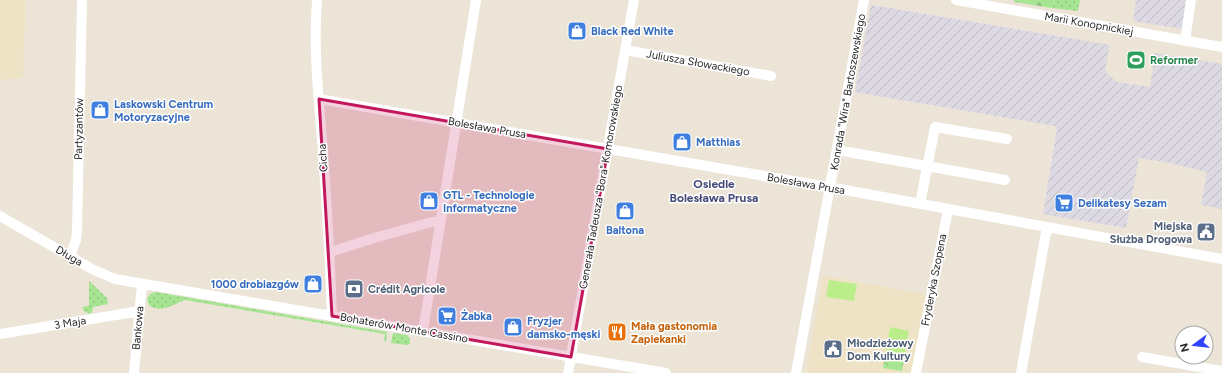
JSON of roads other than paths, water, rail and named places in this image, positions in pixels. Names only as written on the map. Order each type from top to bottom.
[{"type":"street","name":"Partyzantów","points":[[70,256],[76,240],[77,231],[82,0]]},
{"type":"street","name":"Cicha","points":[[317,0],[316,31],[319,98],[330,252],[332,316]]},
{"type":"street","points":[[423,332],[442,221],[476,0]]},
{"type":"street","name":"Generała Tadeusza \"Bora\" Komorowskiego","points":[[568,373],[634,0]]},
{"type":"street","name":"Konrada \"Wira\" Bartoszewskiego","points":[[796,373],[864,0]]},
{"type":"street","name":"Marii Konopnickiej","points":[[956,0],[1222,47]]},
{"type":"street","points":[[1185,41],[1191,0]]},
{"type":"street","name":"Juliusza Słowackiego","points":[[625,50],[771,76]]},
{"type":"street","name":"Bolesława Prusa","points":[[319,98],[1222,259]]},
{"type":"street","points":[[920,204],[935,127],[1007,138]]},
{"type":"street","points":[[837,150],[1006,180]]},
{"type":"street","points":[[905,202],[923,189]]},
{"type":"street","name":"Fryderyka Szopena","points":[[916,373],[948,210]]},
{"type":"street","name":"Długa","points":[[0,216],[106,276],[142,284]]},
{"type":"street","points":[[330,252],[374,238],[432,222],[442,221]]},
{"type":"street","points":[[1021,373],[1047,227]]},
{"type":"street","name":"Bohaterów Monte Cassino","points":[[142,284],[666,373]]},
{"type":"street","name":"Bankowa","points":[[134,373],[142,284]]},
{"type":"street","name":"3 Maja","points":[[0,334],[140,311]]},
{"type":"street","points":[[1142,357],[1222,371]]},
{"type":"place","name":"Black Red White","points":[[577,31]]},
{"type":"place","name":"Reformer","points":[[1136,60]]},
{"type":"place","name":"Laskowski Centrum Motoryzacyjne","points":[[100,110]]},
{"type":"place","name":"Matthias","points":[[682,142]]},
{"type":"place","name":"GTL - Technologie Informatyczne","points":[[429,201]]},
{"type":"place","name":"Delikatesy Sezam","points":[[1064,203]]},
{"type":"place","name":"Baltona","points":[[625,211]]},
{"type":"place","name":"Miejska Służba Drogowa","points":[[1206,232]]},
{"type":"place","name":"1000 drobiazgów","points":[[313,284]]},
{"type":"place","name":"Crédit Agricole","points":[[354,289]]},
{"type":"place","name":"Żabka","points":[[447,316]]},
{"type":"place","name":"Fryzjer damsko-męski","points":[[513,327]]},
{"type":"place","name":"Mała gastonomia Zapiekanki","points":[[617,332]]},
{"type":"place","name":"Młodzieżowy Dom Kultury","points":[[833,349]]},
{"type":"district","name":"Osiedle Bolesława Prusa","points":[[714,191]]}]
